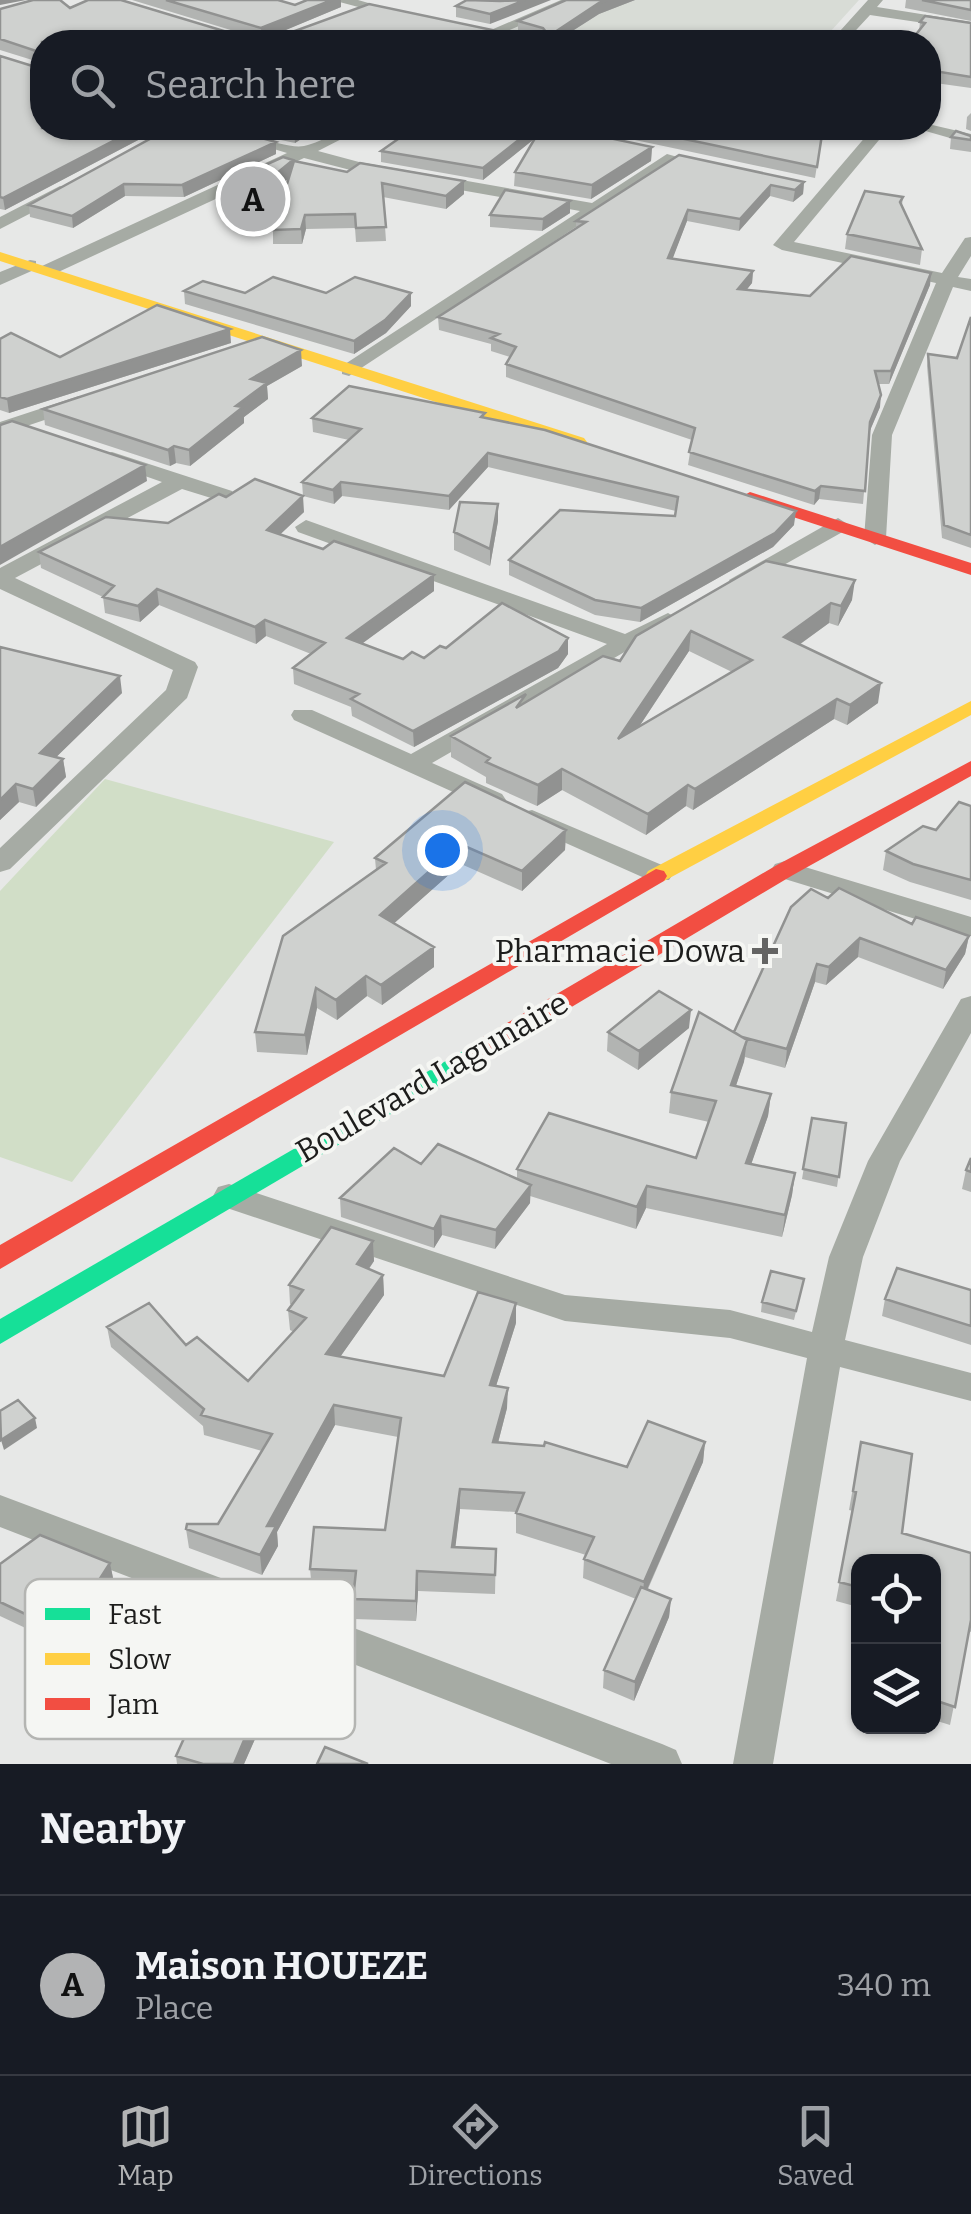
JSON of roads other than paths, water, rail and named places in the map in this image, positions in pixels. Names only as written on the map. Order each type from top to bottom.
[{"type":"main road","points":[[0,256],[594,447]]},
{"type":"main road","points":[[725,489],[971,568]]},
{"type":"main road","name":"Boulevard Lagunaire","points":[[8,1244],[659,874],[971,707]]},
{"type":"main road","name":"Boulevard Lagunaire","points":[[0,1333],[784,870],[971,767]]},
{"type":"street","points":[[364,7],[384,0]]},
{"type":"street","points":[[498,30],[573,0]]},
{"type":"street","points":[[848,30],[872,5],[971,26]]},
{"type":"street","points":[[342,7],[364,7],[418,18]]},
{"type":"street","points":[[473,29],[478,30]]},
{"type":"street","points":[[941,132],[971,139]]},
{"type":"street","points":[[254,140],[402,176],[596,209]]},
{"type":"street","points":[[0,279],[39,267],[329,140]]},
{"type":"street","points":[[868,140],[818,188],[782,245],[971,284]]},
{"type":"street","points":[[349,370],[673,158]]},
{"type":"street","points":[[0,224],[81,180]]},
{"type":"street","points":[[875,538],[882,435],[947,279],[971,242]]},
{"type":"street","points":[[231,352],[268,341]]},
{"type":"street","points":[[4,425],[104,394]]},
{"type":"street","points":[[4,425],[50,437]]},
{"type":"street","points":[[87,450],[224,496]]},
{"type":"street","points":[[0,579],[180,481]]},
{"type":"street","points":[[724,588],[838,525]]},
{"type":"street","points":[[306,527],[626,643]]},
{"type":"street","points":[[0,579],[186,667],[178,694],[0,862]]},
{"type":"street","points":[[412,764],[692,607]]},
{"type":"street","points":[[302,715],[659,874]]},
{"type":"street","points":[[784,870],[971,928]]},
{"type":"street","points":[[753,1764],[826,1348],[846,1257],[884,1161],[971,1006]]},
{"type":"street","points":[[228,1196],[565,1308],[730,1324],[971,1387]]},
{"type":"street","points":[[0,1510],[180,1579]]},
{"type":"street","points":[[355,1646],[662,1764]]},
{"type":"place","name":"Maison HOUEZE","points":[[253,199]]},
{"type":"place","name":"Pharmacie Dowa","points":[[765,951]]}]
